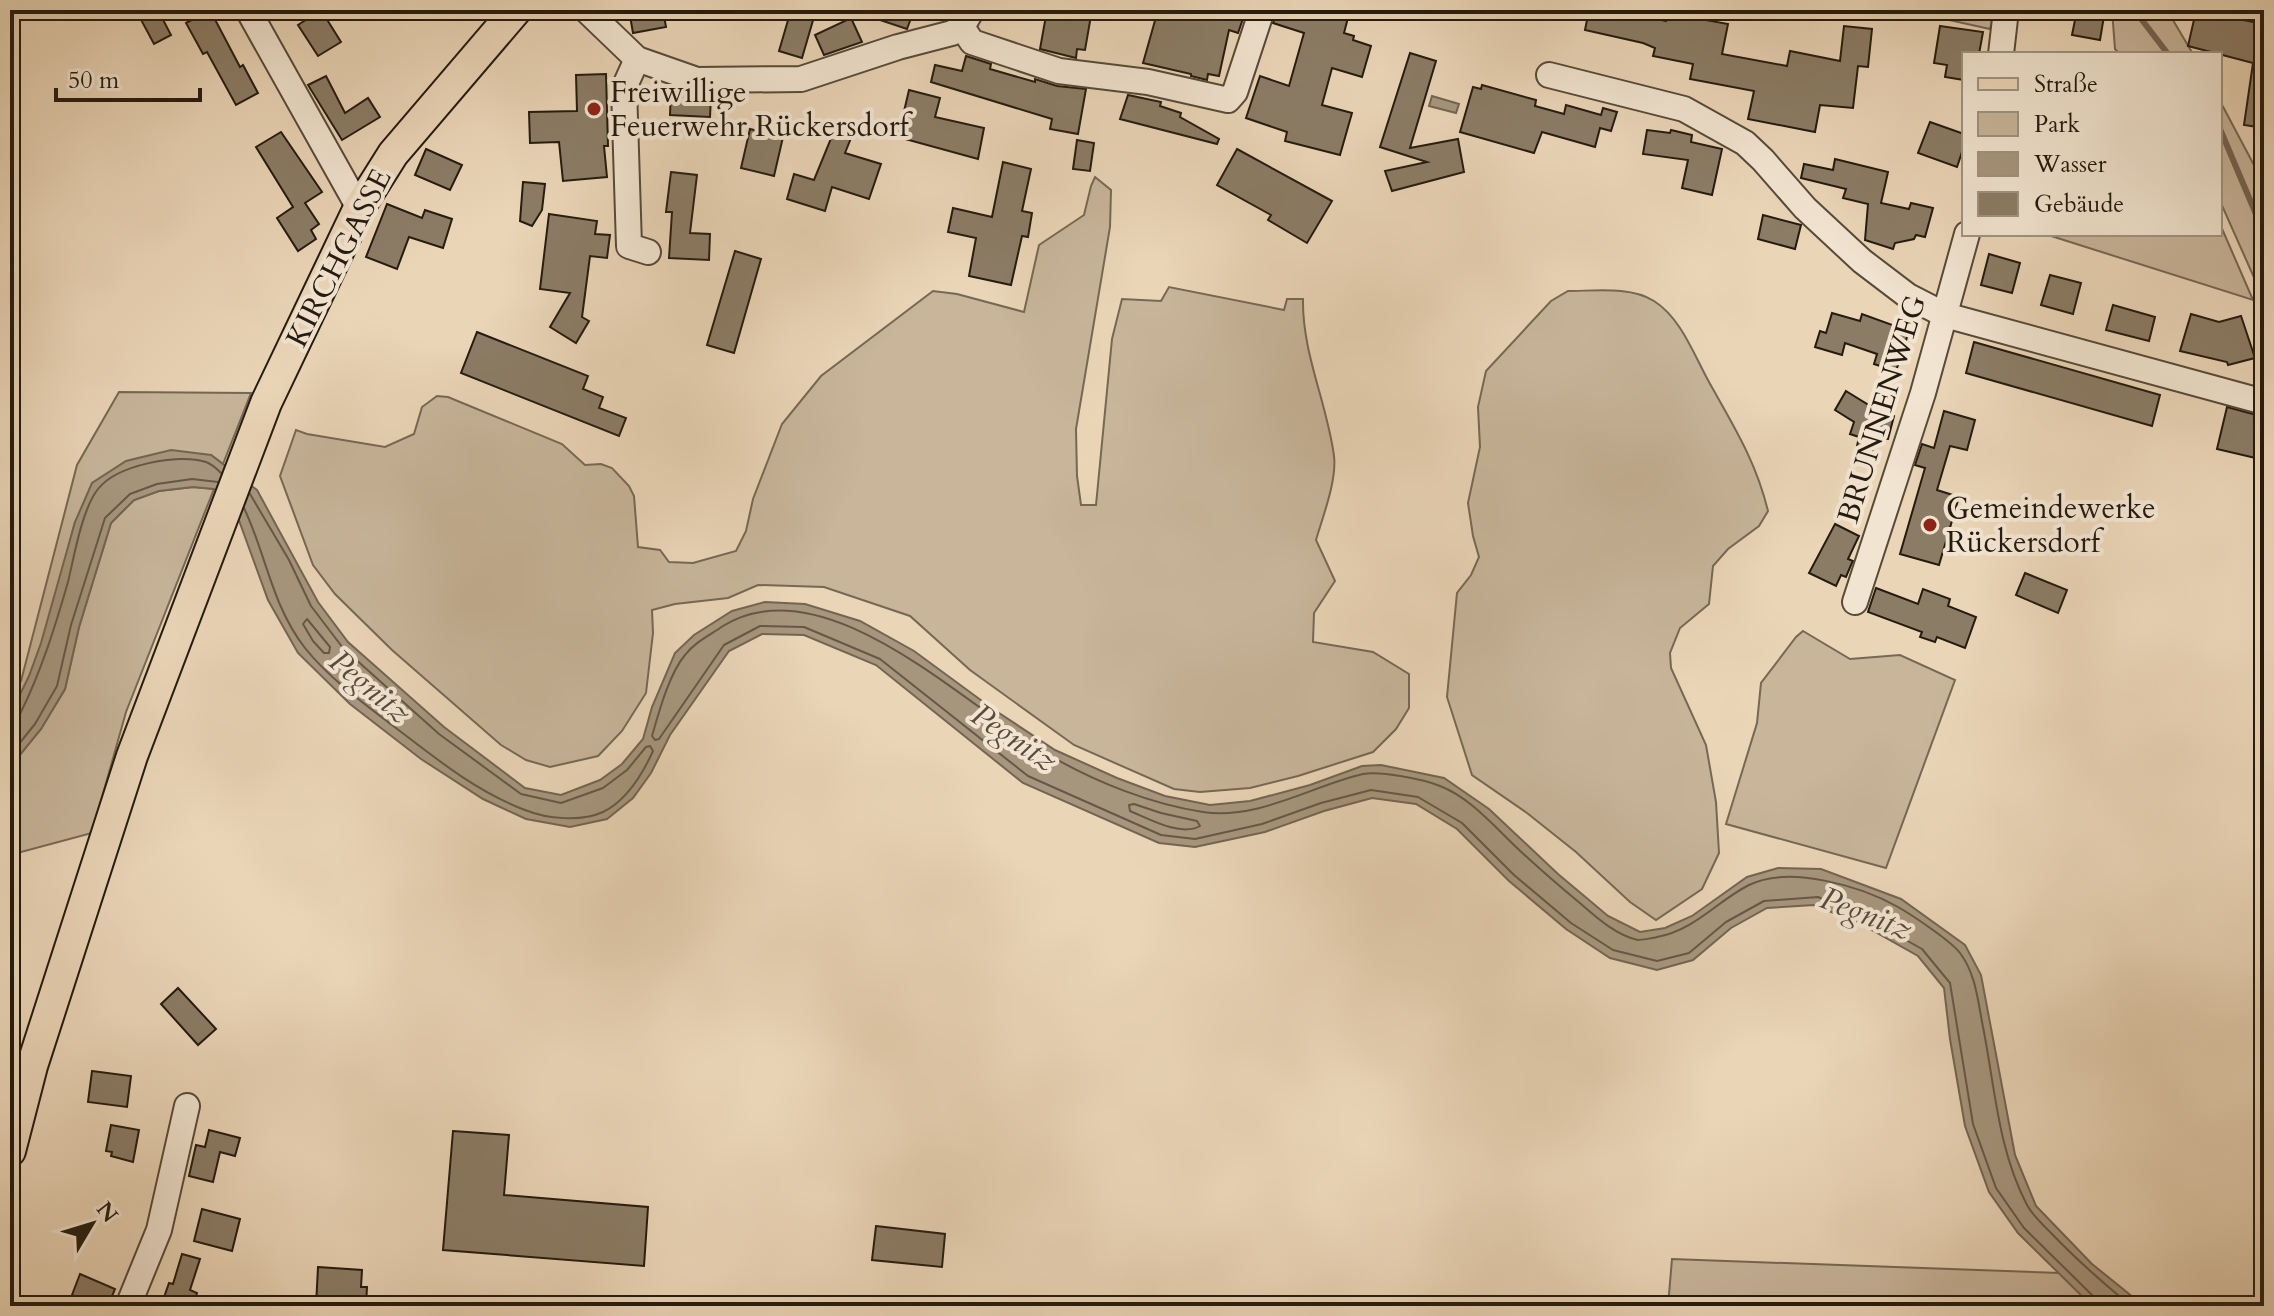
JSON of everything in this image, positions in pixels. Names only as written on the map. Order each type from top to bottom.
[{"type":"main road","name":"KIRCHGASSE","points":[[10,1151],[32,1066],[132,756],[266,403],[359,208],[393,154],[516,10]]},
{"type":"street","points":[[248,10],[359,208]]},
{"type":"street","points":[[586,10],[637,59],[697,80],[801,79],[952,33],[967,18]]},
{"type":"street","points":[[967,18],[972,42],[1059,71],[1148,82],[1228,100],[1235,92],[1262,10]]},
{"type":"street","points":[[2001,52],[2006,10]]},
{"type":"street","points":[[637,59],[624,88],[629,246],[648,252]]},
{"type":"street","points":[[1549,75],[1684,109],[1745,143],[1805,208],[1862,261],[1908,296],[1945,315],[2264,402]]},
{"type":"street","name":"BRUNNENWEG","points":[[1855,602],[1923,393],[1966,236]]},
{"type":"street","points":[[128,1306],[159,1230],[187,1106]]},
{"type":"green space","points":[[1923,10],[1995,10],[1990,29],[1922,14]]},
{"type":"green space","points":[[2112,10],[2167,10],[2192,52],[2118,52],[2115,49]]},
{"type":"green space","points":[[2222,105],[2264,184],[2264,300],[2222,206]]},
{"type":"green space","points":[[1095,177],[1111,190],[1110,227],[1076,429],[1081,505],[1096,505],[1112,339],[1122,299],[1161,301],[1169,287],[1284,310],[1287,299],[1303,299],[1306,339],[1334,456],[1329,498],[1316,540],[1335,581],[1314,613],[1313,642],[1373,652],[1409,674],[1409,708],[1396,729],[1373,752],[1250,788],[1200,792],[1174,789],[1074,745],[970,670],[910,616],[824,587],[758,585],[728,598],[652,610],[653,633],[646,693],[622,731],[598,756],[550,767],[526,760],[501,745],[392,650],[335,594],[313,565],[280,476],[296,430],[385,447],[414,434],[422,407],[437,396],[448,397],[562,444],[585,465],[601,464],[612,468],[634,496],[638,547],[660,550],[669,562],[693,563],[736,551],[746,531],[753,499],[782,424],[821,376],[933,291],[957,294],[1024,312],[1039,245],[1084,215]]},
{"type":"green space","points":[[2222,229],[2253,300],[2051,236],[2222,236]]},
{"type":"green space","points":[[1568,291],[1635,293],[1664,308],[1686,338],[1743,444],[1768,511],[1759,526],[1728,549],[1713,566],[1709,604],[1680,628],[1670,653],[1671,668],[1706,745],[1716,802],[1719,853],[1702,889],[1656,920],[1630,902],[1576,852],[1527,813],[1472,775],[1447,697],[1457,593],[1471,575],[1479,557],[1468,503],[1480,447],[1478,407],[1486,371],[1551,301]]},
{"type":"green space","points":[[119,392],[251,393],[223,464],[211,455],[75,522],[40,648],[10,715],[10,692],[21,681],[77,465]]},
{"type":"green space","points":[[193,487],[214,489],[126,712],[92,833],[10,855],[10,767],[41,729],[65,689],[79,627],[111,523],[134,500],[159,491]]},
{"type":"green space","points":[[1803,631],[1850,659],[1900,655],[1955,680],[1886,868],[1726,824],[1757,723],[1761,683]]},
{"type":"green space","points":[[1672,1259],[2060,1273],[2092,1306],[1668,1306]]},
{"type":"water","points":[[1432,96],[1459,104],[1456,113],[1429,106]]},
{"type":"water","name":"Pegnitz","points":[[171,450],[211,455],[257,490],[318,602],[348,642],[444,727],[525,788],[561,795],[600,780],[622,764],[643,739],[652,707],[675,653],[694,635],[732,611],[765,602],[805,604],[860,621],[914,651],[1055,750],[1165,796],[1210,805],[1250,801],[1310,785],[1362,766],[1381,765],[1444,778],[1489,809],[1608,916],[1640,932],[1665,928],[1692,916],[1747,877],[1778,868],[1821,869],[1901,899],[1965,945],[1981,975],[2015,1155],[2036,1206],[2092,1264],[2144,1306],[2092,1306],[2018,1233],[1989,1192],[1965,1126],[1944,988],[1918,956],[1861,924],[1814,905],[1767,908],[1731,928],[1693,960],[1657,970],[1610,958],[1566,929],[1509,881],[1457,829],[1416,804],[1372,798],[1265,832],[1195,847],[1159,843],[1023,783],[876,665],[804,635],[762,634],[729,651],[670,735],[651,773],[633,798],[607,819],[570,827],[526,819],[483,799],[421,759],[350,704],[298,653],[268,600],[233,504],[214,489],[193,487],[159,491],[134,500],[111,523],[79,627],[65,689],[41,729],[10,767],[10,715],[41,643],[75,522],[92,483],[126,461]]},
{"type":"building","points":[[158,10],[171,35],[154,44],[139,16]]},
{"type":"building","points":[[210,10],[240,67],[243,65],[258,93],[236,105],[207,52],[203,54],[186,23]]},
{"type":"building","points":[[321,10],[341,42],[318,56],[298,25]]},
{"type":"building","points":[[629,10],[663,10],[666,27],[633,33]]},
{"type":"building","points":[[791,10],[816,10],[802,58],[779,51]]},
{"type":"building","points":[[859,10],[914,10],[907,29],[859,13]]},
{"type":"building","points":[[1047,10],[1092,10],[1085,50],[1077,49],[1076,58],[1040,49]]},
{"type":"building","points":[[1158,10],[1246,10],[1238,33],[1229,30],[1219,76],[1208,74],[1207,80],[1143,63]]},
{"type":"building","points":[[1277,10],[1350,10],[1344,33],[1354,36],[1353,40],[1371,46],[1362,77],[1332,68],[1322,105],[1352,113],[1340,155],[1285,141],[1287,132],[1246,118],[1260,76],[1289,86],[1304,33],[1273,23]]},
{"type":"building","points":[[1589,10],[1616,10],[1666,21],[1668,10],[1690,10],[1689,17],[1728,24],[1722,54],[1787,66],[1790,51],[1840,61],[1844,26],[1872,29],[1868,67],[1858,66],[1853,108],[1820,105],[1815,132],[1748,119],[1754,91],[1690,79],[1693,64],[1653,56],[1655,48],[1643,43],[1585,30]]},
{"type":"building","points":[[2077,10],[2105,10],[2100,40],[2072,35]]},
{"type":"building","points":[[2196,11],[2264,24],[2264,128],[2244,125],[2253,63],[2222,55],[2222,52],[2188,46]]},
{"type":"building","points":[[851,18],[862,42],[824,55],[815,35]]},
{"type":"building","points":[[1940,26],[1983,32],[1979,52],[1962,52],[1962,80],[1945,77],[1947,65],[1934,63]]},
{"type":"building","points":[[1410,53],[1436,61],[1410,148],[1458,139],[1464,172],[1392,191],[1385,171],[1427,162],[1380,147]]},
{"type":"building","points":[[966,56],[991,64],[990,69],[1035,82],[1035,79],[1057,86],[1086,89],[1078,134],[1050,129],[1052,119],[931,82],[935,65],[962,71]]},
{"type":"building","points":[[606,74],[608,146],[604,146],[607,177],[563,181],[559,142],[530,143],[529,112],[577,111],[576,75]]},
{"type":"building","points":[[326,76],[345,113],[368,98],[380,117],[342,140],[308,85]]},
{"type":"building","points":[[1482,85],[1536,100],[1535,106],[1564,114],[1566,105],[1601,115],[1603,108],[1617,112],[1611,131],[1600,128],[1595,147],[1542,132],[1534,153],[1460,132],[1473,87],[1481,89]]},
{"type":"building","points":[[671,89],[711,95],[710,117],[670,115]]},
{"type":"building","points":[[909,90],[940,98],[935,117],[984,128],[978,159],[898,137]]},
{"type":"building","points":[[1128,95],[1161,102],[1160,106],[1181,113],[1180,117],[1219,139],[1217,144],[1120,119]]},
{"type":"building","points":[[1930,122],[1962,133],[1962,152],[1957,167],[1918,153]]},
{"type":"building","points":[[750,129],[783,137],[774,176],[741,168]]},
{"type":"building","points":[[1647,130],[1670,133],[1671,130],[1692,135],[1691,142],[1722,149],[1712,195],[1682,188],[1688,160],[1643,154]]},
{"type":"building","points":[[834,131],[851,138],[845,153],[881,164],[869,199],[832,187],[825,211],[787,199],[794,174],[814,180]]},
{"type":"building","points":[[281,132],[322,192],[305,203],[319,224],[311,230],[316,239],[298,251],[277,218],[293,207],[256,147]]},
{"type":"building","points":[[1077,140],[1094,143],[1090,171],[1073,169]]},
{"type":"building","points":[[426,149],[462,165],[450,190],[415,175]]},
{"type":"building","points":[[1237,149],[1332,201],[1307,243],[1268,220],[1271,215],[1217,185]]},
{"type":"building","points":[[1835,159],[1888,172],[1881,203],[1909,209],[1911,203],[1933,208],[1925,237],[1916,235],[1914,239],[1895,243],[1893,249],[1865,240],[1868,204],[1843,198],[1846,189],[1801,178],[1804,164],[1833,170]]},
{"type":"building","points":[[1003,162],[1031,169],[1022,211],[1032,213],[1028,237],[1022,236],[1011,285],[969,276],[976,238],[948,232],[953,208],[992,217]]},
{"type":"building","points":[[671,172],[697,175],[690,233],[710,234],[709,260],[669,258],[672,212],[666,212]]},
{"type":"building","points":[[523,182],[545,184],[542,210],[532,226],[520,221]]},
{"type":"building","points":[[387,204],[422,218],[425,210],[452,219],[443,248],[409,237],[397,269],[366,257]]},
{"type":"building","points":[[549,214],[597,221],[595,234],[610,235],[607,258],[590,256],[582,317],[589,321],[576,343],[550,327],[570,293],[540,289]]},
{"type":"building","points":[[1763,215],[1801,225],[1795,249],[1758,239]]},
{"type":"building","points":[[735,251],[761,259],[734,353],[707,345]]},
{"type":"building","points":[[1989,254],[2020,263],[2012,293],[1981,285]]},
{"type":"building","points":[[2050,275],[2081,283],[2073,314],[2041,305]]},
{"type":"building","points":[[2113,305],[2155,317],[2149,341],[2106,330]]},
{"type":"building","points":[[1832,313],[1860,321],[1862,314],[1909,331],[1896,371],[1874,364],[1877,354],[1845,343],[1842,355],[1815,347],[1820,331],[1826,333]]},
{"type":"building","points":[[2191,314],[2219,322],[2241,316],[2255,358],[2228,365],[2227,362],[2180,351]]},
{"type":"building","points":[[477,332],[588,376],[583,389],[603,397],[599,408],[626,418],[619,436],[461,373]]},
{"type":"building","points":[[1974,342],[2160,395],[2152,426],[1966,373]]},
{"type":"building","points":[[1846,391],[1894,416],[1888,439],[1878,438],[1872,451],[1857,446],[1859,437],[1850,434],[1854,422],[1835,410]]},
{"type":"building","points":[[2227,407],[2264,417],[2264,460],[2217,449]]},
{"type":"building","points":[[1944,411],[1975,420],[1967,450],[1950,446],[1937,490],[1959,497],[1939,565],[1900,554],[1925,468],[1915,465],[1922,444],[1934,448]]},
{"type":"building","points":[[1835,524],[1859,536],[1848,559],[1853,561],[1846,577],[1841,575],[1836,586],[1809,573]]},
{"type":"building","points":[[2025,573],[2067,590],[2058,613],[2016,595]]},
{"type":"building","points":[[1876,588],[1918,604],[1923,589],[1950,599],[1948,606],[1976,617],[1965,648],[1937,637],[1935,642],[1920,637],[1922,632],[1868,612]]},
{"type":"building","points":[[178,988],[216,1029],[198,1045],[161,1004]]},
{"type":"building","points":[[92,1071],[131,1076],[127,1107],[88,1102]]},
{"type":"building","points":[[111,1125],[139,1130],[133,1162],[111,1156],[112,1152],[106,1151]]},
{"type":"building","points":[[209,1130],[240,1138],[235,1156],[220,1152],[213,1182],[189,1176],[196,1145],[205,1147]]},
{"type":"building","points":[[453,1131],[509,1135],[504,1195],[648,1207],[644,1266],[443,1250]]},
{"type":"building","points":[[202,1209],[240,1219],[232,1251],[194,1241]]},
{"type":"building","points":[[876,1226],[945,1234],[942,1267],[872,1260]]},
{"type":"building","points":[[182,1254],[200,1259],[190,1290],[197,1293],[193,1306],[161,1306],[169,1283],[173,1284]]},
{"type":"building","points":[[318,1267],[362,1270],[361,1287],[367,1287],[366,1306],[316,1306]]},
{"type":"building","points":[[80,1274],[115,1289],[108,1306],[80,1306],[83,1300],[72,1295]]},
{"type":"waterway","points":[[2137,10],[2166,52]]},
{"type":"waterway","points":[[2222,134],[2264,233]]},
{"type":"place","name":"Freiwillige Feuerwehr Rückersdorf","points":[[594,109]]},
{"type":"place","name":"Gemeindewerke Rückersdorf","points":[[1930,525]]}]
